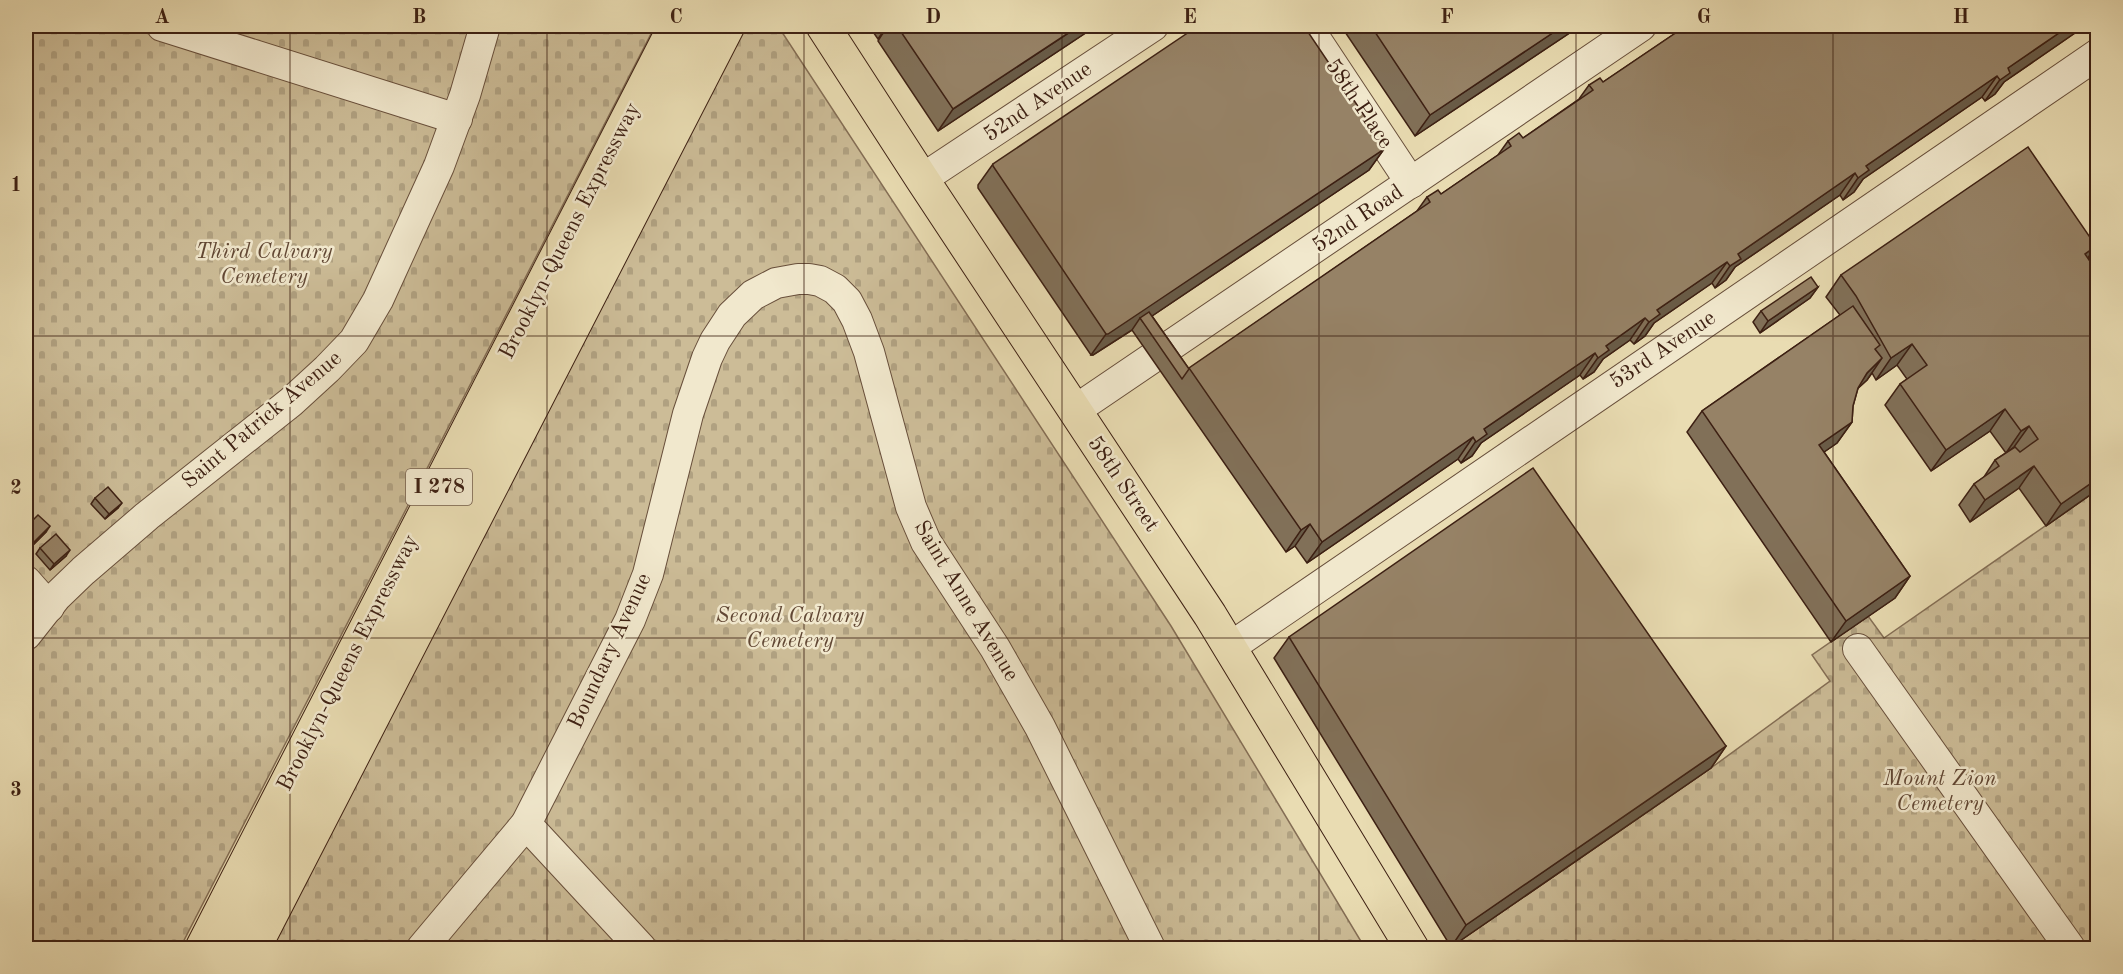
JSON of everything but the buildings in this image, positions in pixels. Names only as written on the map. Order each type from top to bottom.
[{"type":"main road","name":"Brooklyn-Queens Expressway","points":[[202,948],[675,26]]},
{"type":"main road","points":[[225,948],[698,26]]},
{"type":"main road","name":"Brooklyn-Queens Expressway","points":[[254,948],[728,26]]},
{"type":"main road","name":"58th Street","points":[[823,26],[1210,615],[1412,948]]},
{"type":"street","points":[[162,26],[457,119]]},
{"type":"street","name":"Saint Patrick Avenue","points":[[26,635],[68,585],[109,548],[291,402],[354,341],[378,300],[425,197],[457,119],[485,26]]},
{"type":"street","name":"52nd Avenue","points":[[922,179],[1153,26]]},
{"type":"street","name":"58th Place","points":[[1307,26],[1412,183]]},
{"type":"street","name":"52nd Road","points":[[1074,411],[1641,26]]},
{"type":"street","name":"53rd Avenue","points":[[1229,648],[2097,54]]},
{"type":"street","name":"Boundary Avenue","points":[[423,948],[526,824],[638,604],[648,574],[693,396],[715,341],[743,303],[764,288],[787,280]]},
{"type":"street","name":"Saint Anne Avenue","points":[[787,280],[820,281],[842,294],[852,309],[869,352],[920,531],[995,648],[1040,727],[1150,948]]},
{"type":"street","points":[[26,581],[49,607]]},
{"type":"street","points":[[1858,649],[2070,948]]},
{"type":"street","points":[[526,824],[641,948]]},
{"type":"green space","name":"Third Calvary Cemetery","points":[[26,26],[655,26],[180,948],[26,948]]},
{"type":"green space","name":"Second Calvary Cemetery","points":[[740,26],[778,26],[1171,626],[1365,948],[268,948]]},
{"type":"green space","name":"Mount Zion Cemetery","points":[[2097,490],[2097,948],[1451,947],[1711,768],[1830,681],[1812,655],[1868,616],[1884,638]]}]
